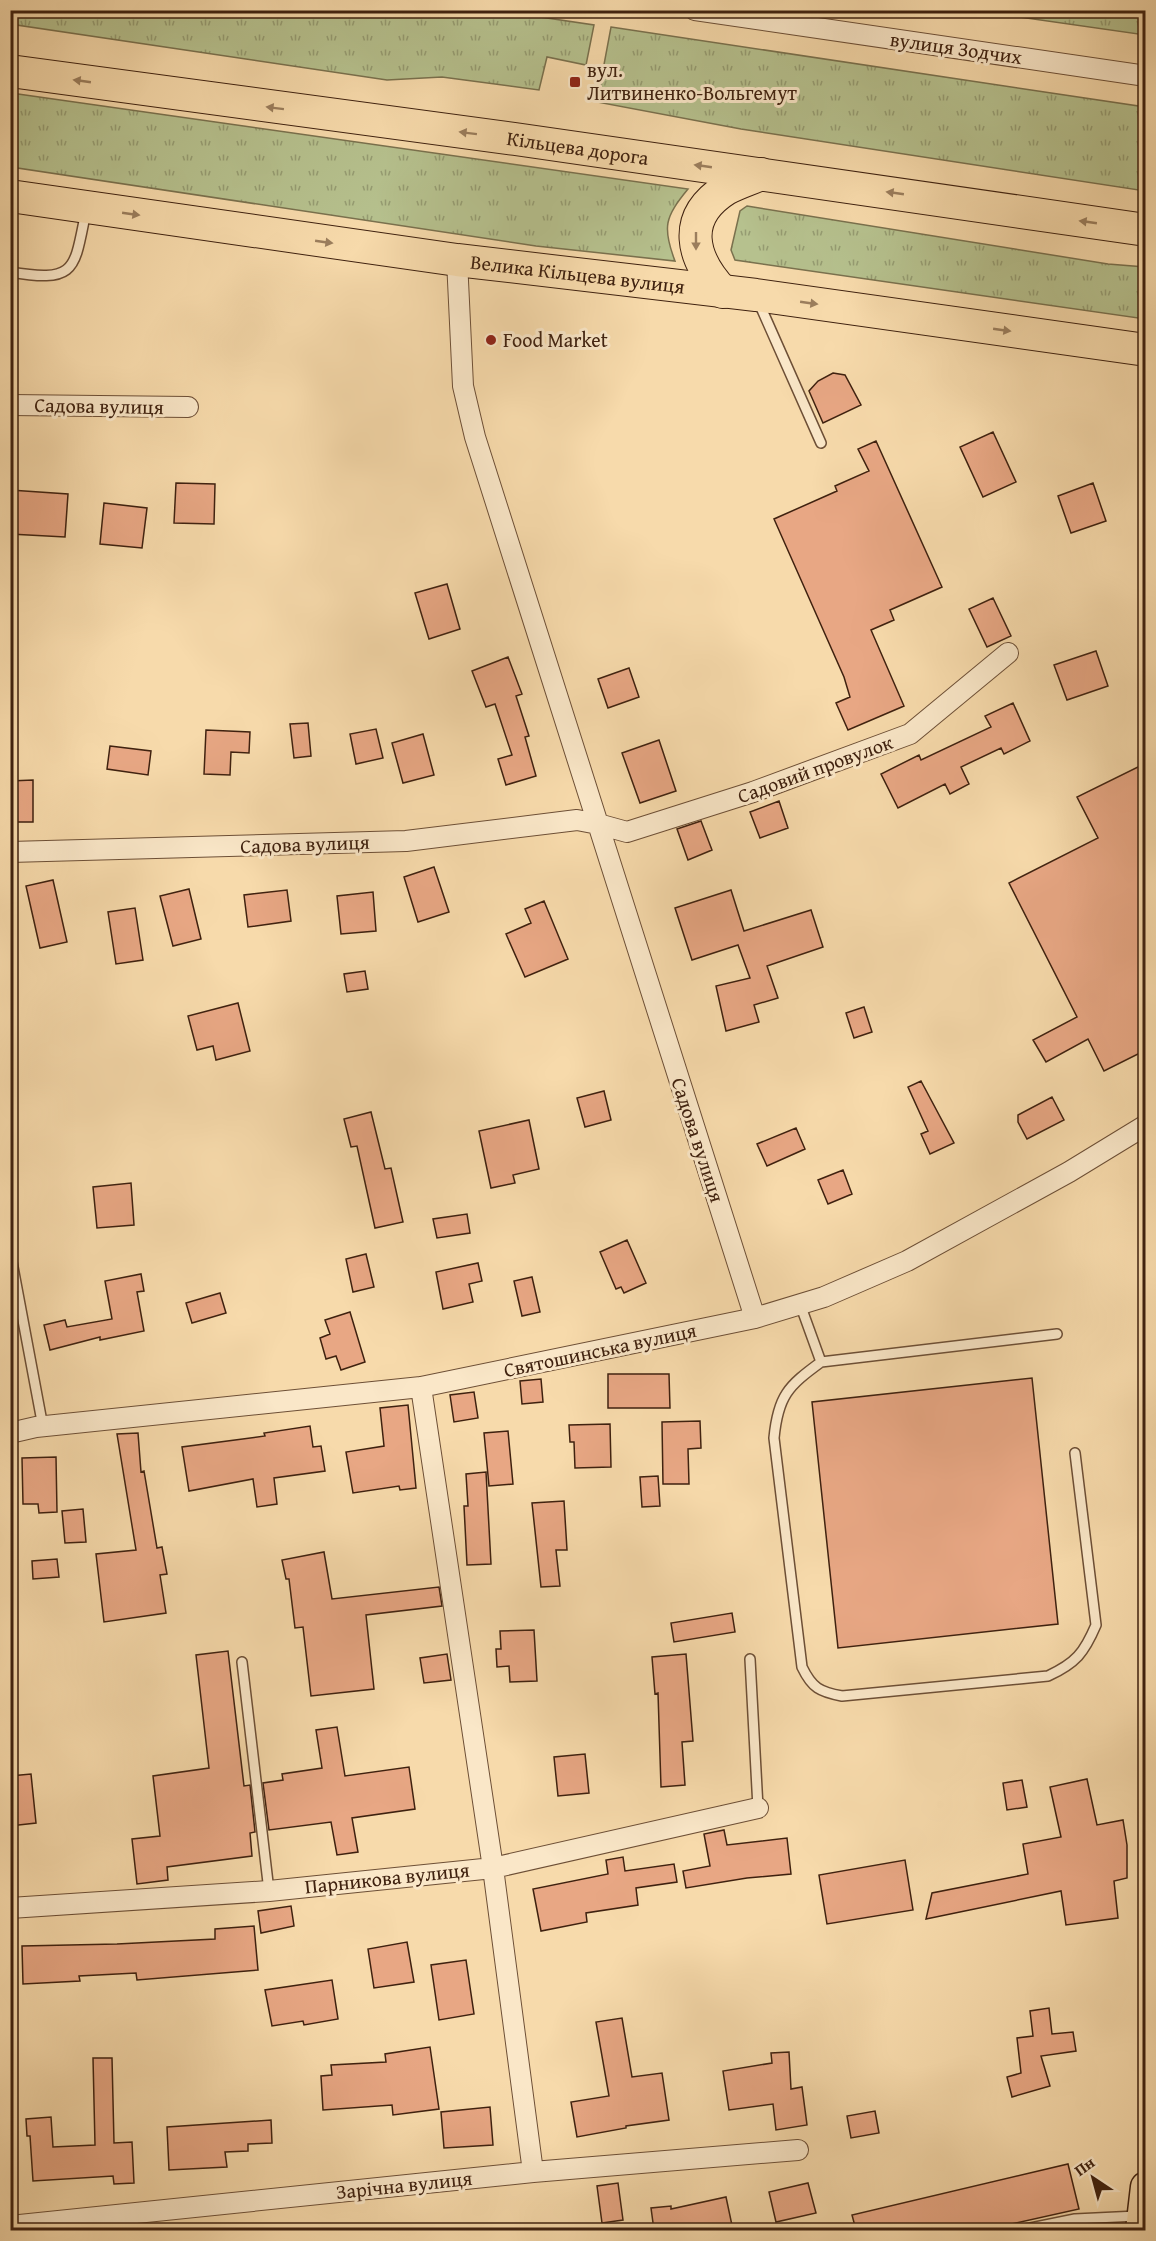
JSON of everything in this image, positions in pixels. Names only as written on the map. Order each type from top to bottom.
[{"type":"highway","name":"Кільцева дорога","points":[[10,71],[761,174],[1146,230]]},
{"type":"highway","points":[[723,292],[708,275],[697,256],[695,236],[704,212],[725,190],[761,174]]},
{"type":"highway","name":"Велика Кільцева вулиця","points":[[10,196],[457,260],[756,295],[1146,350]]},
{"type":"street","name":"вулиця Зодчих","points":[[695,10],[1146,76]]},
{"type":"street","name":"Садова вулиця","points":[[457,260],[464,386],[475,437],[755,1318]]},
{"type":"street","name":"Садова вулиця","points":[[10,405],[188,407]]},
{"type":"street","name":"Садовий провулок","points":[[598,824],[627,832],[830,766],[910,734],[1008,653]]},
{"type":"street","name":"Садова вулиця","points":[[10,852],[406,841],[577,820],[598,824]]},
{"type":"street","name":"Святошинська вулиця","points":[[10,1433],[43,1427],[421,1387],[755,1318],[824,1297],[907,1261],[1069,1172],[1146,1125]]},
{"type":"street","points":[[421,1387],[493,1868],[533,2172]]},
{"type":"street","name":"Парникова вулиця","points":[[10,1908],[269,1891],[493,1868],[758,1808]]},
{"type":"street","name":"Зарічна вулиця","points":[[10,2226],[533,2172],[798,2150]]},
{"type":"lane","points":[[10,272],[44,277],[56,276],[69,269],[76,259],[86,208]]},
{"type":"lane","points":[[756,295],[821,442]]},
{"type":"lane","points":[[10,1251],[43,1427]]},
{"type":"lane","points":[[801,1304],[821,1362]]},
{"type":"lane","points":[[1058,1334],[821,1362],[792,1384],[782,1398],[776,1415],[774,1438],[802,1667],[808,1680],[821,1692],[842,1696],[1048,1676],[1068,1667],[1085,1650],[1096,1625],[1075,1453]]},
{"type":"lane","points":[[750,1659],[758,1808]]},
{"type":"lane","points":[[242,1662],[269,1891]]},
{"type":"lane","points":[[1021,2230],[1075,2219],[1143,2211]]},
{"type":"green space","points":[[11,10],[499,11],[594,25],[586,65],[547,57],[539,90],[442,77],[387,80],[10,24]]},
{"type":"green space","points":[[978,11],[1145,11],[1145,35]]},
{"type":"green space","points":[[611,27],[1145,107],[1145,191],[741,129],[597,102]]},
{"type":"green space","points":[[11,93],[688,189],[674,207],[668,223],[668,239],[675,261],[536,246],[11,167]]},
{"type":"green space","points":[[747,206],[1108,264],[1145,267],[1145,319],[735,260],[731,250],[740,211]]},
{"type":"building","points":[[833,373],[845,375],[861,405],[823,423],[809,391],[818,381]]},
{"type":"building","points":[[993,432],[1016,482],[983,497],[960,447]]},
{"type":"building","points":[[876,441],[942,587],[890,610],[894,620],[871,630],[904,706],[848,730],[836,703],[850,697],[844,677],[774,519],[837,491],[835,486],[869,471],[858,449]]},
{"type":"building","points":[[176,483],[215,484],[214,524],[174,523]]},
{"type":"building","points":[[1093,483],[1106,521],[1071,533],[1058,496]]},
{"type":"building","points":[[10,490],[68,494],[65,537],[10,534]]},
{"type":"building","points":[[104,503],[147,508],[142,548],[100,544]]},
{"type":"building","points":[[447,584],[460,629],[429,639],[415,593]]},
{"type":"building","points":[[993,598],[1011,636],[987,647],[969,609]]},
{"type":"building","points":[[1096,651],[1108,686],[1067,700],[1054,665]]},
{"type":"building","points":[[508,657],[522,694],[516,696],[529,736],[525,737],[536,776],[506,785],[498,759],[512,755],[495,704],[486,707],[472,671]]},
{"type":"building","points":[[629,668],[639,697],[608,708],[598,679]]},
{"type":"building","points":[[1013,703],[1030,741],[1004,754],[1001,748],[961,767],[969,784],[950,794],[945,784],[898,808],[881,774],[919,755],[921,760],[991,727],[985,716]]},
{"type":"building","points":[[308,723],[311,756],[294,758],[290,724]]},
{"type":"building","points":[[376,729],[383,758],[356,764],[350,734]]},
{"type":"building","points":[[206,730],[250,732],[249,753],[231,752],[230,775],[204,774]]},
{"type":"building","points":[[423,734],[434,775],[403,783],[392,743]]},
{"type":"building","points":[[659,740],[676,791],[640,803],[622,753]]},
{"type":"building","points":[[110,746],[151,751],[148,775],[107,769]]},
{"type":"building","points":[[1146,763],[1146,1050],[1104,1071],[1088,1039],[1046,1062],[1033,1040],[1077,1017],[1009,883],[1098,838],[1077,797]]},
{"type":"building","points":[[33,780],[33,822],[10,822],[10,781]]},
{"type":"building","points":[[779,801],[788,828],[760,838],[750,812]]},
{"type":"building","points":[[701,821],[712,850],[688,860],[677,829]]},
{"type":"building","points":[[434,867],[449,912],[418,922],[404,877]]},
{"type":"building","points":[[53,880],[67,942],[40,948],[26,886]]},
{"type":"building","points":[[189,889],[201,939],[173,946],[160,896]]},
{"type":"building","points":[[287,890],[291,921],[248,927],[244,895]]},
{"type":"building","points":[[731,890],[744,931],[811,910],[823,947],[767,966],[778,998],[754,1005],[759,1022],[726,1031],[716,986],[750,978],[738,945],[692,960],[675,908]]},
{"type":"building","points":[[373,892],[376,931],[341,934],[337,896]]},
{"type":"building","points":[[544,901],[568,959],[525,977],[506,934],[531,923],[525,909]]},
{"type":"building","points":[[135,908],[143,960],[116,964],[108,912]]},
{"type":"building","points":[[365,971],[368,989],[347,992],[344,974]]},
{"type":"building","points":[[238,1003],[250,1051],[216,1060],[213,1046],[197,1050],[188,1016]]},
{"type":"building","points":[[864,1007],[872,1032],[854,1038],[846,1013]]},
{"type":"building","points":[[921,1081],[954,1143],[930,1154],[921,1134],[928,1131],[908,1087]]},
{"type":"building","points":[[604,1091],[611,1120],[585,1127],[577,1098]]},
{"type":"building","points":[[1052,1097],[1064,1120],[1027,1139],[1018,1122],[1018,1115]]},
{"type":"building","points":[[371,1112],[385,1169],[391,1168],[403,1222],[375,1228],[357,1146],[351,1147],[344,1119]]},
{"type":"building","points":[[529,1120],[539,1169],[513,1175],[515,1183],[491,1188],[479,1131]]},
{"type":"building","points":[[796,1128],[805,1149],[767,1166],[757,1144]]},
{"type":"building","points":[[843,1170],[852,1194],[828,1204],[818,1180]]},
{"type":"building","points":[[131,1183],[134,1225],[97,1228],[93,1187]]},
{"type":"building","points":[[467,1214],[470,1233],[437,1238],[433,1219]]},
{"type":"building","points":[[627,1240],[646,1283],[624,1293],[621,1287],[616,1289],[600,1252]]},
{"type":"building","points":[[366,1254],[374,1287],[353,1292],[346,1259]]},
{"type":"building","points":[[478,1263],[482,1281],[469,1284],[473,1302],[443,1309],[436,1272]]},
{"type":"building","points":[[141,1274],[144,1291],[137,1292],[144,1331],[100,1340],[100,1337],[50,1350],[44,1325],[65,1320],[67,1327],[112,1319],[105,1281]]},
{"type":"building","points":[[532,1277],[540,1312],[522,1316],[514,1281]]},
{"type":"building","points":[[220,1293],[226,1313],[192,1323],[186,1303]]},
{"type":"building","points":[[350,1312],[365,1362],[341,1370],[336,1356],[326,1359],[320,1338],[330,1334],[325,1320]]},
{"type":"building","points":[[608,1374],[669,1374],[670,1408],[608,1408]]},
{"type":"building","points":[[1032,1378],[1058,1624],[838,1648],[812,1402]]},
{"type":"building","points":[[541,1379],[543,1402],[522,1404],[520,1381]]},
{"type":"building","points":[[474,1392],[478,1418],[454,1422],[450,1395]]},
{"type":"building","points":[[408,1405],[416,1488],[400,1490],[399,1486],[353,1493],[346,1452],[384,1446],[380,1408]]},
{"type":"building","points":[[700,1421],[701,1448],[688,1449],[689,1484],[663,1484],[662,1422]]},
{"type":"building","points":[[610,1424],[611,1467],[575,1468],[574,1442],[570,1442],[569,1425]]},
{"type":"building","points":[[310,1426],[313,1447],[321,1446],[325,1471],[274,1478],[277,1504],[257,1507],[253,1479],[189,1491],[182,1447],[265,1436],[264,1433]]},
{"type":"building","points":[[508,1431],[513,1484],[489,1486],[484,1433]]},
{"type":"building","points":[[138,1433],[141,1472],[144,1471],[157,1548],[162,1547],[167,1574],[160,1575],[166,1613],[104,1622],[96,1554],[136,1550],[117,1434]]},
{"type":"building","points":[[56,1457],[57,1512],[39,1513],[38,1504],[23,1504],[22,1458]]},
{"type":"building","points":[[486,1472],[491,1564],[467,1565],[464,1506],[468,1506],[466,1474]]},
{"type":"building","points":[[658,1476],[660,1506],[642,1507],[640,1477]]},
{"type":"building","points":[[564,1501],[567,1550],[556,1550],[560,1586],[541,1587],[532,1503]]},
{"type":"building","points":[[83,1509],[86,1542],[65,1543],[62,1511]]},
{"type":"building","points":[[324,1552],[332,1599],[439,1587],[442,1606],[366,1615],[374,1689],[311,1696],[303,1627],[295,1628],[289,1579],[286,1579],[282,1560]]},
{"type":"building","points":[[57,1559],[59,1577],[33,1579],[32,1561]]},
{"type":"building","points":[[732,1613],[735,1632],[674,1642],[671,1623]]},
{"type":"building","points":[[534,1630],[537,1681],[510,1682],[509,1666],[497,1667],[496,1649],[501,1649],[500,1631]]},
{"type":"building","points":[[228,1651],[244,1786],[250,1785],[255,1832],[250,1833],[252,1856],[167,1867],[168,1880],[137,1884],[132,1839],[160,1836],[153,1776],[209,1768],[196,1655]]},
{"type":"building","points":[[447,1654],[451,1680],[424,1683],[420,1658]]},
{"type":"building","points":[[686,1654],[693,1741],[682,1742],[685,1785],[661,1787],[658,1693],[655,1694],[652,1657]]},
{"type":"building","points":[[337,1727],[345,1776],[409,1767],[415,1809],[352,1818],[358,1852],[337,1855],[331,1822],[269,1830],[263,1783],[283,1780],[282,1774],[322,1768],[316,1730]]},
{"type":"building","points":[[585,1754],[589,1793],[558,1796],[554,1757]]},
{"type":"building","points":[[31,1774],[36,1823],[10,1826],[10,1776]]},
{"type":"building","points":[[1087,1779],[1097,1825],[1123,1820],[1127,1845],[1127,1878],[1114,1881],[1118,1918],[1066,1925],[1061,1891],[926,1919],[932,1893],[1028,1874],[1023,1844],[1061,1837],[1050,1787]]},
{"type":"building","points":[[1022,1780],[1027,1807],[1007,1810],[1003,1783]]},
{"type":"building","points":[[724,1830],[727,1845],[787,1838],[791,1874],[747,1878],[686,1888],[683,1871],[710,1866],[704,1834]]},
{"type":"building","points":[[623,1857],[625,1871],[674,1864],[677,1882],[636,1888],[638,1905],[586,1913],[587,1922],[541,1931],[533,1889],[608,1874],[606,1860]]},
{"type":"building","points":[[905,1860],[913,1910],[827,1924],[819,1875]]},
{"type":"building","points":[[291,1906],[294,1926],[261,1933],[258,1911]]},
{"type":"building","points":[[254,1926],[258,1970],[137,1980],[136,1973],[79,1976],[80,1981],[23,1984],[22,1946],[215,1939],[215,1929]]},
{"type":"building","points":[[407,1942],[414,1982],[374,1988],[368,1949]]},
{"type":"building","points":[[466,1960],[474,2014],[439,2020],[431,1965]]},
{"type":"building","points":[[332,1980],[338,2019],[304,2025],[303,2021],[272,2026],[265,1990]]},
{"type":"building","points":[[1049,2008],[1052,2034],[1073,2032],[1076,2051],[1041,2056],[1050,2086],[1012,2097],[1007,2077],[1021,2073],[1017,2038],[1033,2036],[1030,2011]]},
{"type":"building","points":[[622,2018],[632,2077],[662,2073],[669,2120],[626,2126],[626,2128],[577,2137],[571,2102],[609,2096],[596,2022]]},
{"type":"building","points":[[430,2047],[439,2109],[393,2115],[392,2105],[323,2110],[321,2076],[332,2075],[331,2065],[386,2062],[385,2054]]},
{"type":"building","points":[[789,2052],[791,2089],[802,2087],[807,2125],[776,2130],[773,2104],[729,2110],[723,2071],[772,2063],[771,2053]]},
{"type":"building","points":[[93,2058],[112,2058],[114,2143],[132,2142],[134,2183],[114,2184],[113,2176],[33,2181],[30,2136],[27,2136],[26,2119],[51,2117],[53,2147],[95,2145]]},
{"type":"building","points":[[490,2107],[493,2145],[444,2148],[441,2112]]},
{"type":"building","points":[[875,2111],[879,2133],[851,2138],[847,2116]]},
{"type":"building","points":[[271,2120],[272,2143],[248,2144],[248,2151],[225,2152],[227,2167],[169,2170],[167,2127]]},
{"type":"building","points":[[1068,2164],[1079,2209],[985,2230],[856,2230],[852,2215]]},
{"type":"building","points":[[618,2183],[623,2220],[602,2223],[597,2186]]},
{"type":"building","points":[[808,2183],[816,2213],[776,2222],[769,2192]]},
{"type":"building","points":[[726,2197],[733,2230],[654,2230],[651,2208],[671,2206],[671,2209]]},
{"type":"place","name":"вул. Литвиненко-Вольгемут","points":[[575,82]]},
{"type":"place","name":"Food Market","points":[[491,340]]}]
